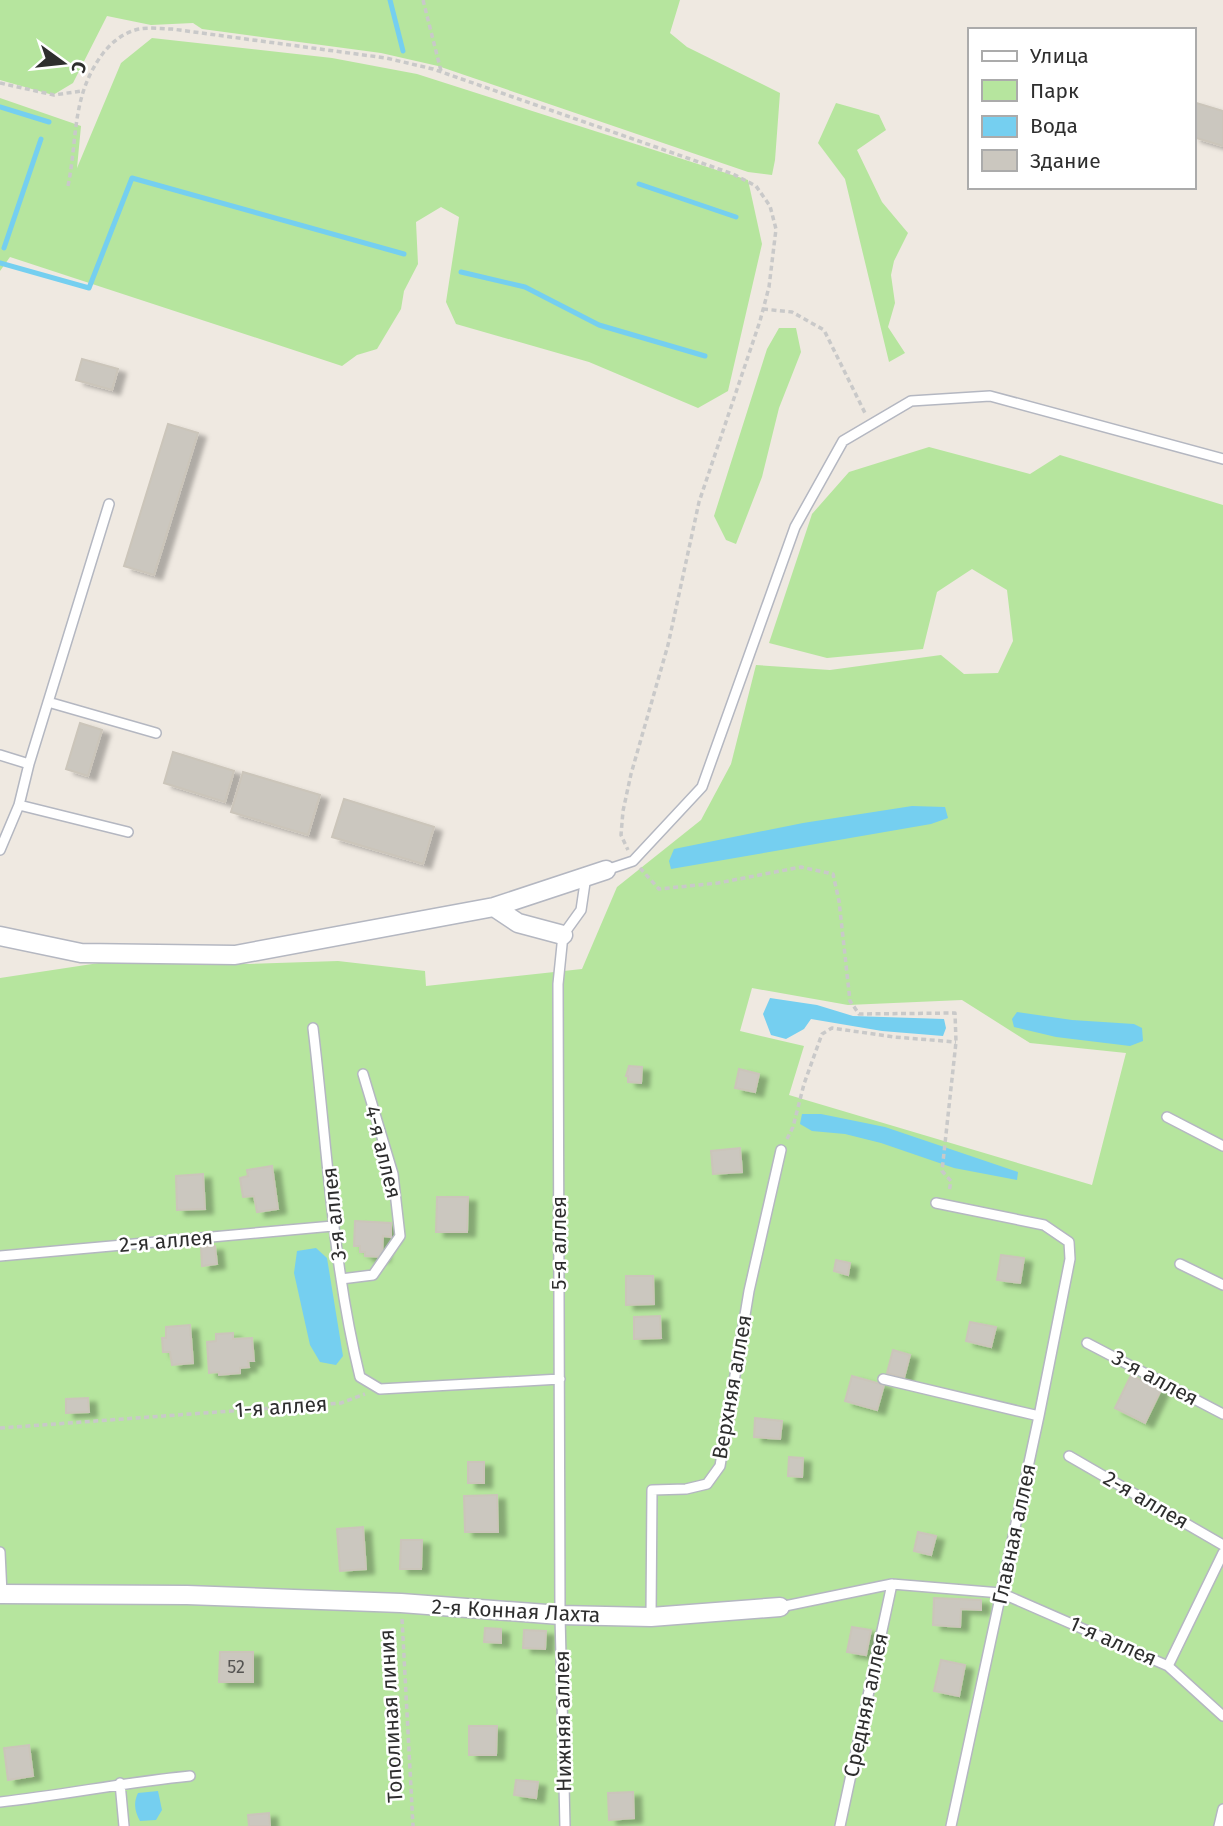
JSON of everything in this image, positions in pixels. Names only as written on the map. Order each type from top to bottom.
[{"type":"street","points":[[0,936],[81,953],[235,955],[494,907],[606,870]]},
{"type":"street","points":[[494,907],[518,923],[563,935]]},
{"type":"street","name":"2-я Конная Лахта","points":[[1,1594],[187,1595],[401,1603],[560,1615],[652,1617],[780,1607]]},
{"type":"lane","points":[[606,870],[633,861],[702,787],[795,527],[843,441],[911,401],[990,396],[1223,459]]},
{"type":"lane","points":[[0,850],[19,805],[108,504]]},
{"type":"lane","points":[[48,702],[156,733]]},
{"type":"lane","points":[[0,755],[29,764]]},
{"type":"lane","points":[[19,805],[128,832]]},
{"type":"lane","name":"5-я аллея","points":[[560,1615],[558,984],[563,935],[581,909],[586,876]]},
{"type":"lane","name":"3-я аллея","points":[[313,1028],[327,1141],[333,1226],[352,1342],[360,1377],[380,1389]]},
{"type":"lane","name":"4-я аллея","points":[[341,1279],[373,1275],[400,1236],[393,1174],[363,1074]]},
{"type":"lane","points":[[1167,1116],[1223,1146]]},
{"type":"lane","name":"Верхняя аллея","points":[[652,1617],[652,1490],[686,1489],[707,1484],[720,1466],[749,1291],[781,1150]]},
{"type":"lane","points":[[936,1203],[948,1205]]},
{"type":"lane","name":"Главная аллея","points":[[948,1205],[1044,1225],[1069,1242],[1070,1259],[951,1826]]},
{"type":"lane","name":"2-я аллея","points":[[0,1256],[333,1226]]},
{"type":"lane","points":[[1180,1264],[1223,1285]]},
{"type":"lane","name":"3-я аллея","points":[[1087,1343],[1223,1414]]},
{"type":"lane","points":[[380,1389],[560,1379]]},
{"type":"lane","points":[[883,1380],[1039,1416]]},
{"type":"lane","name":"2-я аллея","points":[[1069,1455],[1223,1545]]},
{"type":"lane","points":[[0,1552],[1,1594]]},
{"type":"lane","points":[[1168,1666],[1223,1553]]},
{"type":"lane","name":"2-я Конная Лахта","points":[[780,1607],[892,1584],[1001,1594],[1028,1604]]},
{"type":"lane","name":"Средняя аллея","points":[[840,1826],[892,1584]]},
{"type":"lane","name":"1-я аллея","points":[[1028,1604],[1168,1666],[1223,1717]]},
{"type":"lane","name":"Нижняя аллея","points":[[560,1615],[565,1826]]},
{"type":"lane","points":[[0,1801],[44,1797],[120,1783],[190,1776]]},
{"type":"lane","points":[[120,1783],[124,1826]]},
{"type":"lane","points":[[1219,1826],[1223,1809]]},
{"type":"path","points":[[423,0],[441,71]]},
{"type":"path","points":[[68,186],[73,162],[77,108],[88,75],[113,41],[138,29],[172,29],[386,58],[441,71],[613,134],[688,157],[756,186],[770,206],[776,229],[763,309],[699,502],[668,645],[631,774],[621,835],[633,861],[659,888],[718,883],[801,867],[833,874],[839,901],[849,1001],[859,1014],[955,1013],[956,1042],[942,1171],[951,1181],[948,1205]]},
{"type":"path","points":[[0,83],[54,95],[81,91]]},
{"type":"path","points":[[763,309],[792,312],[824,330],[871,424]]},
{"type":"path","points":[[781,1150],[793,1127],[804,1084],[822,1034],[832,1028],[956,1042]]},
{"type":"path","name":"1-я аллея","points":[[0,1428],[341,1403],[380,1389]]},
{"type":"path","name":"Тополиная линия","points":[[401,1603],[413,1826]]},
{"type":"green space","points":[[0,0],[680,0],[670,33],[687,47],[780,93],[772,175],[748,172],[438,66],[381,53],[202,29],[193,23],[151,25],[107,16],[73,83],[53,95],[0,80]]},
{"type":"green space","points":[[152,38],[332,58],[417,74],[748,180],[762,244],[728,391],[698,408],[589,362],[456,324],[446,302],[459,217],[441,207],[416,222],[418,264],[404,291],[401,309],[377,349],[357,355],[342,366],[10,257],[0,271],[0,98],[81,126],[77,168],[121,63]]},
{"type":"green space","points":[[836,103],[879,115],[886,130],[857,150],[882,202],[908,233],[894,261],[891,275],[895,303],[888,327],[905,353],[889,362],[845,179],[818,143]]},
{"type":"green space","points":[[779,328],[796,328],[801,352],[779,408],[762,477],[736,544],[726,540],[714,516],[767,349]]},
{"type":"green space","points":[[929,447],[1030,474],[1060,455],[1223,505],[1223,1826],[0,1826],[0,978],[112,961],[249,964],[338,961],[425,971],[426,986],[582,969],[617,887],[701,820],[731,764],[756,665],[830,670],[941,655],[964,674],[998,673],[1013,641],[1007,590],[972,569],[937,592],[923,649],[827,658],[769,643],[812,514],[849,472]],"holes":[[[752,988],[848,1005],[962,1000],[1030,1043],[1126,1053],[1092,1185],[789,1095],[804,1046],[740,1031]]]},
{"type":"water","points":[[912,806],[945,807],[948,818],[931,824],[671,869],[669,861],[674,849],[803,823]]},
{"type":"water","points":[[770,998],[817,1005],[853,1016],[944,1019],[946,1028],[943,1036],[882,1031],[811,1019],[804,1029],[786,1039],[771,1035],[763,1014]]},
{"type":"water","points":[[1017,1012],[1072,1020],[1134,1024],[1142,1028],[1143,1041],[1130,1046],[1056,1037],[1014,1027],[1012,1019]]},
{"type":"water","points":[[802,1114],[821,1114],[885,1127],[1018,1172],[1017,1180],[954,1168],[881,1143],[845,1134],[812,1131],[800,1124]]},
{"type":"water","points":[[316,1248],[327,1258],[343,1356],[336,1365],[320,1362],[310,1345],[294,1273],[297,1251]]},
{"type":"water","points":[[158,1791],[162,1810],[156,1820],[140,1821],[135,1807],[138,1793]]},
{"type":"building","points":[[1195,103],[1223,111],[1223,146],[1195,138]]},
{"type":"building","points":[[82,359],[118,369],[112,390],[76,380]]},
{"type":"building","points":[[168,424],[198,433],[154,575],[124,566]]},
{"type":"building","points":[[80,723],[102,730],[88,776],[66,769]]},
{"type":"building","points":[[173,752],[234,771],[225,802],[164,783]]},
{"type":"building","points":[[243,772],[320,795],[308,835],[231,812]]},
{"type":"building","points":[[344,799],[434,827],[423,864],[332,837]]},
{"type":"building","points":[[629,1066],[642,1067],[641,1083],[628,1082],[626,1076]]},
{"type":"building","points":[[739,1069],[759,1074],[755,1092],[735,1088]]},
{"type":"building","points":[[740,1148],[742,1172],[713,1174],[711,1151]]},
{"type":"building","points":[[272,1166],[278,1209],[257,1212],[254,1196],[243,1197],[240,1178],[248,1176],[247,1170]]},
{"type":"building","points":[[203,1174],[205,1209],[177,1210],[176,1176]]},
{"type":"building","points":[[437,1197],[468,1197],[467,1232],[436,1232]]},
{"type":"building","points":[[355,1221],[391,1223],[391,1237],[383,1236],[382,1257],[365,1256],[365,1252],[360,1252],[360,1246],[354,1246]]},
{"type":"building","points":[[215,1246],[217,1264],[202,1266],[201,1247]]},
{"type":"building","points":[[1001,1255],[1024,1258],[1020,1283],[997,1280]]},
{"type":"building","points":[[836,1260],[850,1263],[848,1275],[834,1271]]},
{"type":"building","points":[[626,1276],[653,1276],[654,1304],[626,1305]]},
{"type":"building","points":[[660,1316],[661,1338],[634,1339],[634,1317]]},
{"type":"building","points":[[970,1322],[996,1327],[991,1347],[966,1341]]},
{"type":"building","points":[[190,1325],[193,1363],[172,1365],[170,1352],[163,1352],[162,1338],[166,1338],[166,1327]]},
{"type":"building","points":[[233,1333],[233,1339],[252,1338],[254,1361],[248,1361],[249,1367],[240,1368],[240,1373],[209,1373],[207,1342],[216,1341],[216,1334]]},
{"type":"building","points":[[893,1350],[910,1355],[904,1378],[887,1373]]},
{"type":"building","points":[[1131,1375],[1161,1390],[1145,1423],[1115,1408]]},
{"type":"building","points":[[852,1376],[884,1385],[877,1410],[845,1401]]},
{"type":"building","points":[[88,1398],[89,1412],[66,1413],[66,1399]]},
{"type":"building","points":[[755,1418],[782,1421],[780,1439],[754,1437]]},
{"type":"building","points":[[789,1457],[803,1458],[802,1477],[788,1476]]},
{"type":"building","points":[[468,1462],[484,1462],[484,1483],[468,1483]]},
{"type":"building","points":[[497,1495],[498,1532],[465,1532],[464,1496]]},
{"type":"building","points":[[363,1527],[366,1569],[340,1571],[337,1529]]},
{"type":"building","points":[[918,1532],[936,1536],[931,1555],[914,1551]]},
{"type":"building","points":[[401,1540],[422,1540],[421,1569],[400,1569]]},
{"type":"building","points":[[934,1598],[981,1600],[981,1610],[961,1609],[960,1627],[933,1625]]},
{"type":"building","points":[[852,1627],[871,1630],[866,1655],[847,1652]]},
{"type":"building","points":[[485,1628],[501,1629],[501,1643],[484,1642]]},
{"type":"building","points":[[524,1630],[546,1631],[545,1649],[523,1648]]},
{"type":"building","points":[[220,1652],[253,1652],[253,1682],[219,1682]]},
{"type":"building","points":[[941,1660],[965,1665],[959,1696],[934,1691]]},
{"type":"building","points":[[469,1726],[497,1726],[496,1755],[469,1755]]},
{"type":"building","points":[[29,1745],[33,1776],[8,1780],[4,1748]]},
{"type":"building","points":[[516,1780],[538,1782],[536,1798],[514,1795]]},
{"type":"building","points":[[633,1792],[634,1818],[609,1820],[608,1793]]},
{"type":"building","points":[[269,1813],[270,1826],[249,1826],[248,1815]]},
{"type":"waterway","points":[[390,0],[403,51]]},
{"type":"waterway","points":[[0,107],[49,122]]},
{"type":"waterway","points":[[4,248],[41,139]]},
{"type":"waterway","points":[[0,263],[89,288],[132,178],[404,254]]},
{"type":"waterway","points":[[639,184],[736,217]]},
{"type":"waterway","points":[[461,272],[525,287],[599,325],[705,356]]}]
